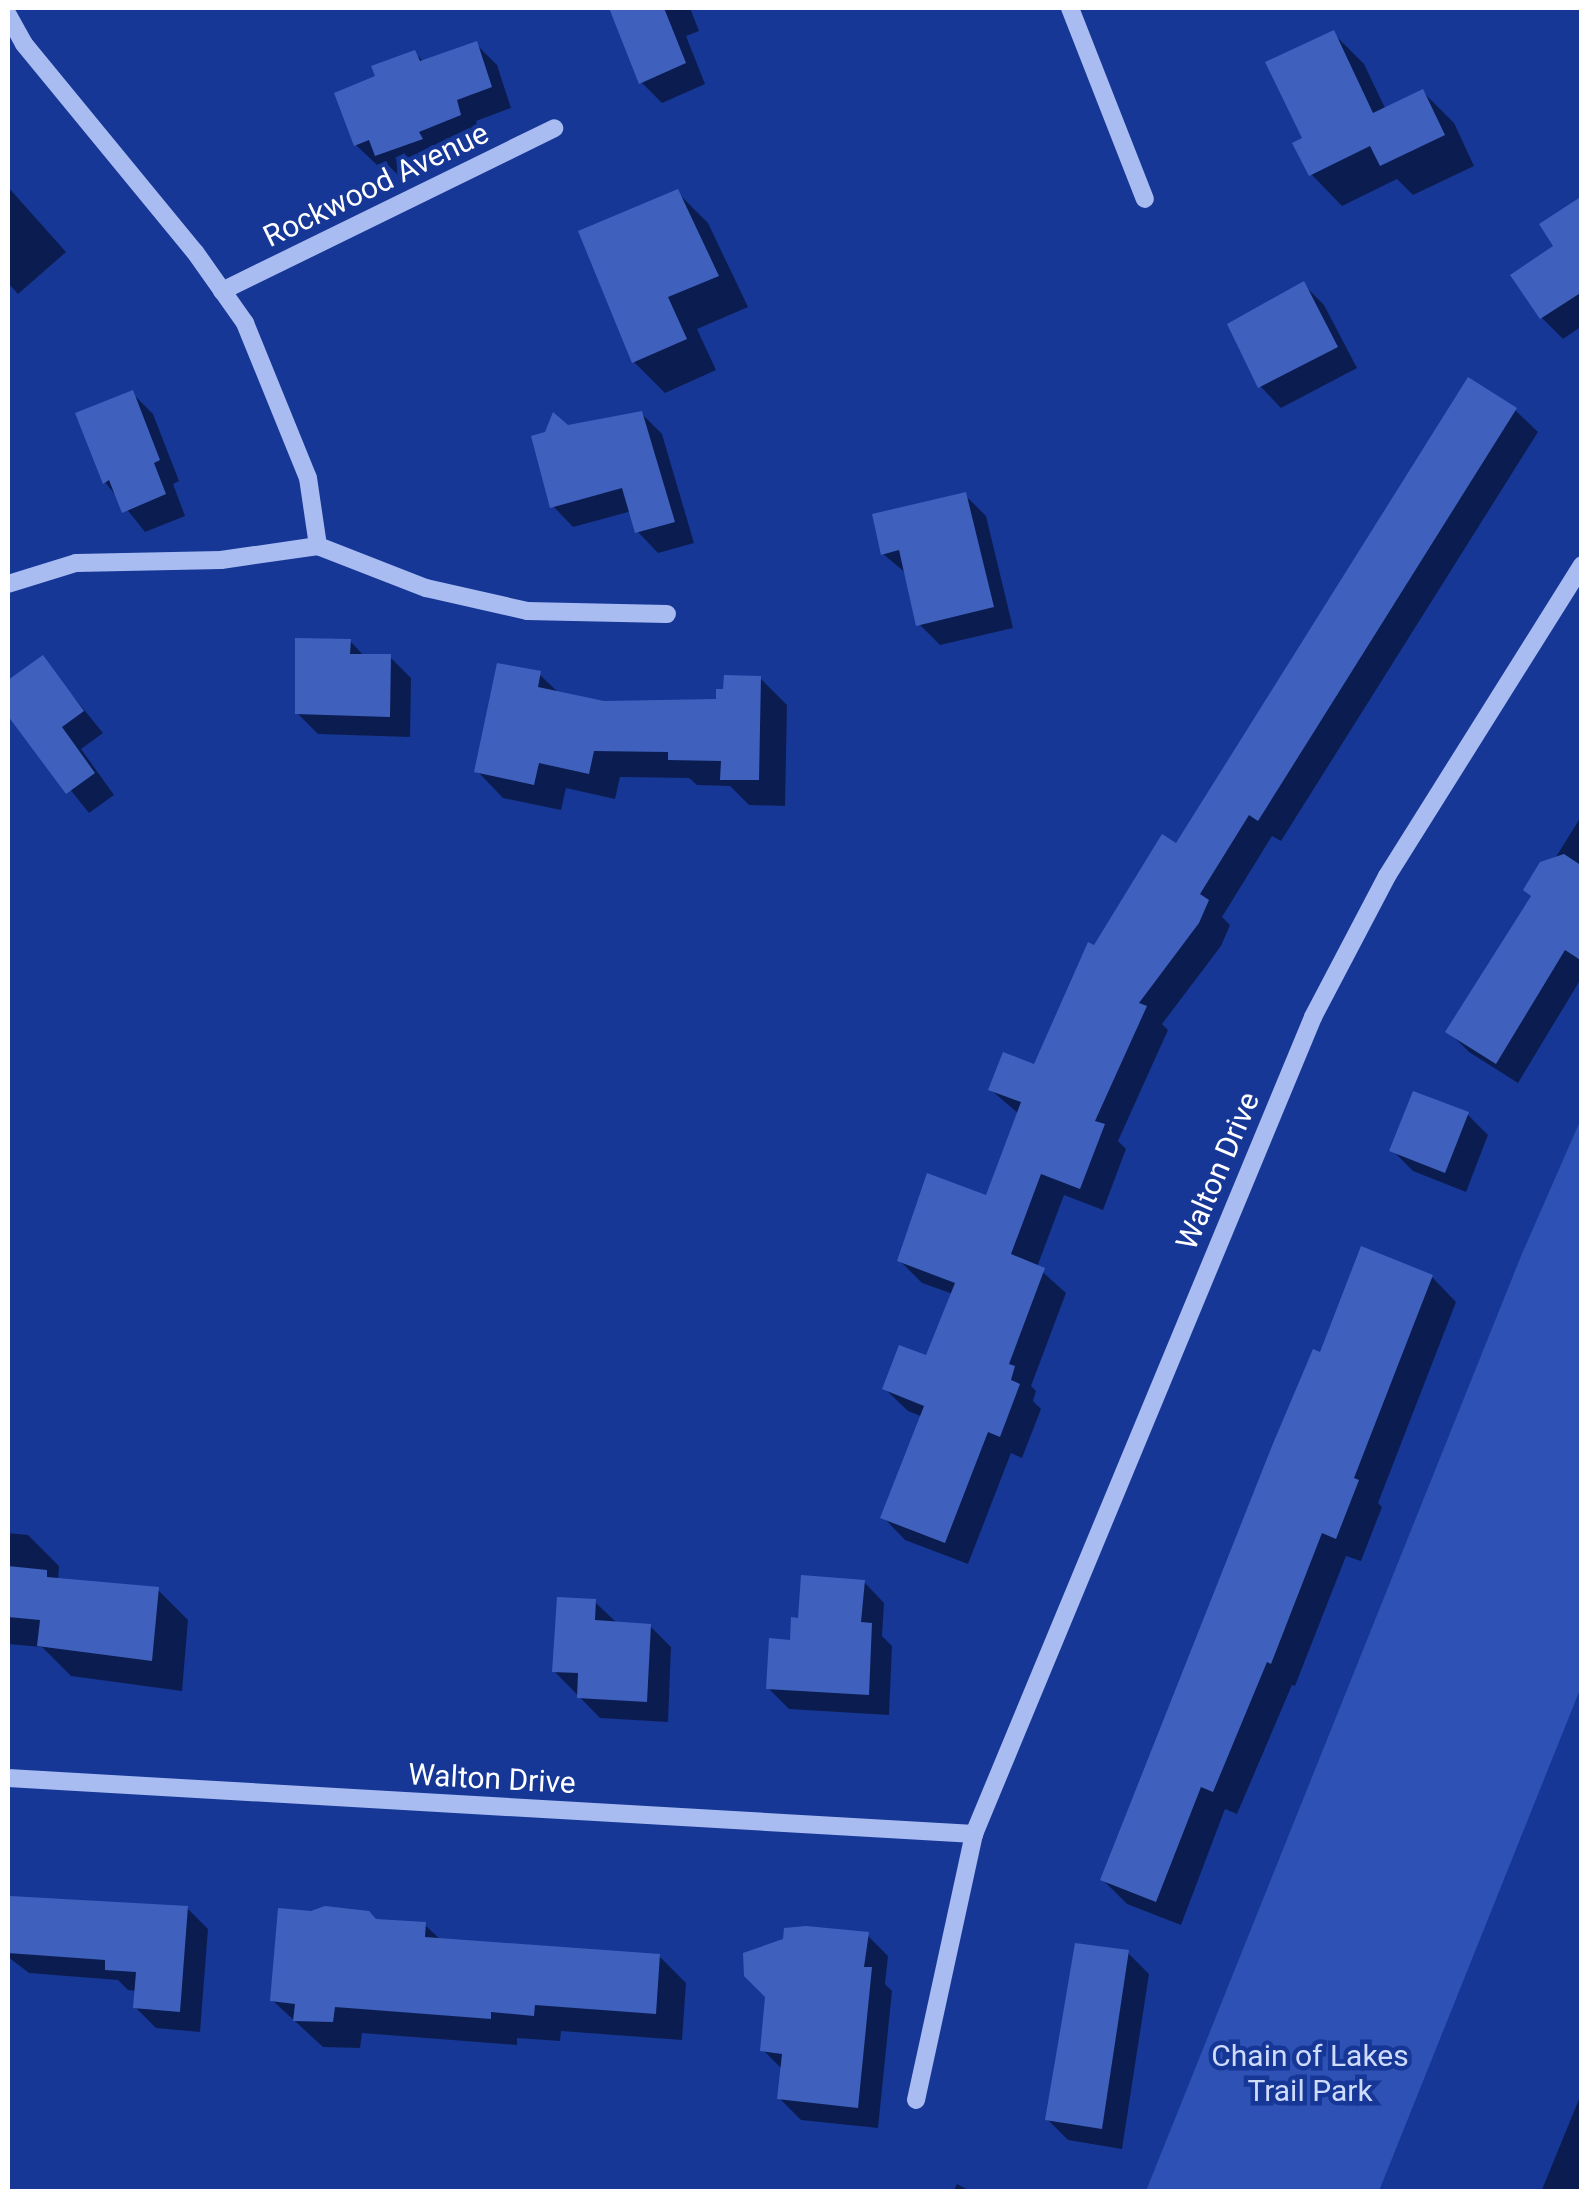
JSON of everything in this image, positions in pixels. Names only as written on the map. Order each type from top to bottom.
[{"type":"street","points":[[1070,8],[1145,200]]},
{"type":"street","points":[[8,15],[24,44],[245,323],[308,478],[318,546]]},
{"type":"street","name":"Rockwood Avenue","points":[[222,291],[554,128]]},
{"type":"street","points":[[8,584],[76,562],[221,560],[318,546],[426,588],[527,612],[667,614]]},
{"type":"street","name":"Walton Drive","points":[[916,2100],[974,1834],[1314,1017],[1387,876],[1582,564]]},
{"type":"street","name":"Walton Drive","points":[[8,1778],[974,1834]]},
{"type":"green space","name":"Chain of Lakes Trail Park","points":[[1581,1119],[1581,1687],[1379,2191],[1146,2191],[1521,1256]]},
{"type":"building","points":[[609,8],[664,8],[686,63],[639,84]]},
{"type":"building","points":[[1334,30],[1373,113],[1423,89],[1445,135],[1380,166],[1370,146],[1309,176],[1292,143],[1302,138],[1265,62]]},
{"type":"building","points":[[477,41],[492,87],[457,100],[461,115],[419,132],[423,139],[375,156],[369,140],[354,146],[334,93],[375,76],[371,66],[415,50],[420,61]]},
{"type":"building","points":[[678,189],[719,276],[668,297],[687,339],[632,363],[578,231]]},
{"type":"building","points":[[1582,196],[1582,292],[1540,319],[1510,275],[1553,246],[1539,224]]},
{"type":"building","points":[[1304,281],[1338,347],[1258,388],[1227,324]]},
{"type":"building","points":[[1468,377],[1517,408],[1258,821],[1249,815],[1200,894],[1209,900],[1199,923],[1139,1003],[1147,1006],[1095,1121],[1105,1124],[1080,1189],[1041,1174],[1011,1254],[1045,1268],[1009,1364],[1015,1366],[1011,1380],[1020,1384],[1000,1437],[988,1432],[945,1543],[880,1518],[924,1406],[882,1389],[899,1345],[926,1355],[955,1283],[897,1261],[927,1173],[986,1195],[1021,1102],[988,1090],[1003,1052],[1034,1064],[1088,942],[1094,945],[1162,834],[1176,843]]},
{"type":"building","points":[[133,390],[160,460],[154,463],[166,494],[122,513],[109,480],[103,484],[75,413]]},
{"type":"building","points":[[642,411],[675,522],[635,533],[622,488],[550,508],[531,436],[545,432],[553,412],[568,425]]},
{"type":"building","points":[[966,492],[994,607],[916,626],[899,550],[881,555],[872,514]]},
{"type":"building","points":[[295,638],[351,639],[350,654],[391,654],[390,717],[295,714]]},
{"type":"building","points":[[43,655],[84,711],[62,727],[95,773],[66,794],[8,716],[8,680]]},
{"type":"building","points":[[497,663],[541,671],[538,687],[604,701],[716,699],[716,689],[723,689],[724,675],[761,676],[759,780],[720,780],[721,761],[668,760],[668,752],[594,751],[589,774],[539,763],[534,785],[474,772]]},
{"type":"building","points":[[1564,854],[1582,866],[1582,961],[1565,950],[1496,1064],[1445,1032],[1531,896],[1523,890],[1540,862]]},
{"type":"building","points":[[1413,1091],[1469,1112],[1445,1173],[1389,1151]]},
{"type":"building","points":[[1361,1246],[1433,1275],[1354,1478],[1359,1480],[1336,1539],[1322,1533],[1271,1664],[1267,1662],[1213,1792],[1201,1787],[1156,1902],[1100,1880],[1272,1446],[1313,1349],[1320,1352]]},
{"type":"building","points":[[8,1566],[47,1570],[47,1577],[159,1587],[152,1661],[37,1646],[40,1620],[8,1617]]},
{"type":"building","points":[[801,1575],[865,1580],[861,1622],[872,1623],[869,1695],[766,1689],[769,1638],[790,1640],[791,1617],[798,1618]]},
{"type":"building","points":[[557,1597],[596,1599],[595,1620],[651,1624],[647,1702],[577,1698],[578,1673],[552,1672]]},
{"type":"building","points":[[10,1896],[188,1906],[180,2012],[133,2008],[136,1972],[105,1970],[105,1960],[8,1953]]},
{"type":"building","points":[[325,1906],[369,1911],[376,1919],[426,1922],[425,1937],[660,1954],[656,2014],[535,2005],[534,2016],[491,2012],[491,2019],[335,2007],[333,2022],[293,2021],[295,2004],[270,2001],[278,1908],[311,1911]]},
{"type":"building","points":[[806,1926],[869,1932],[864,1967],[872,1967],[858,2108],[777,2099],[782,2054],[760,2051],[765,1997],[744,1976],[743,1953],[783,1939],[784,1928]]},
{"type":"building","points":[[1075,1943],[1129,1950],[1102,2129],[1045,2120]]}]
